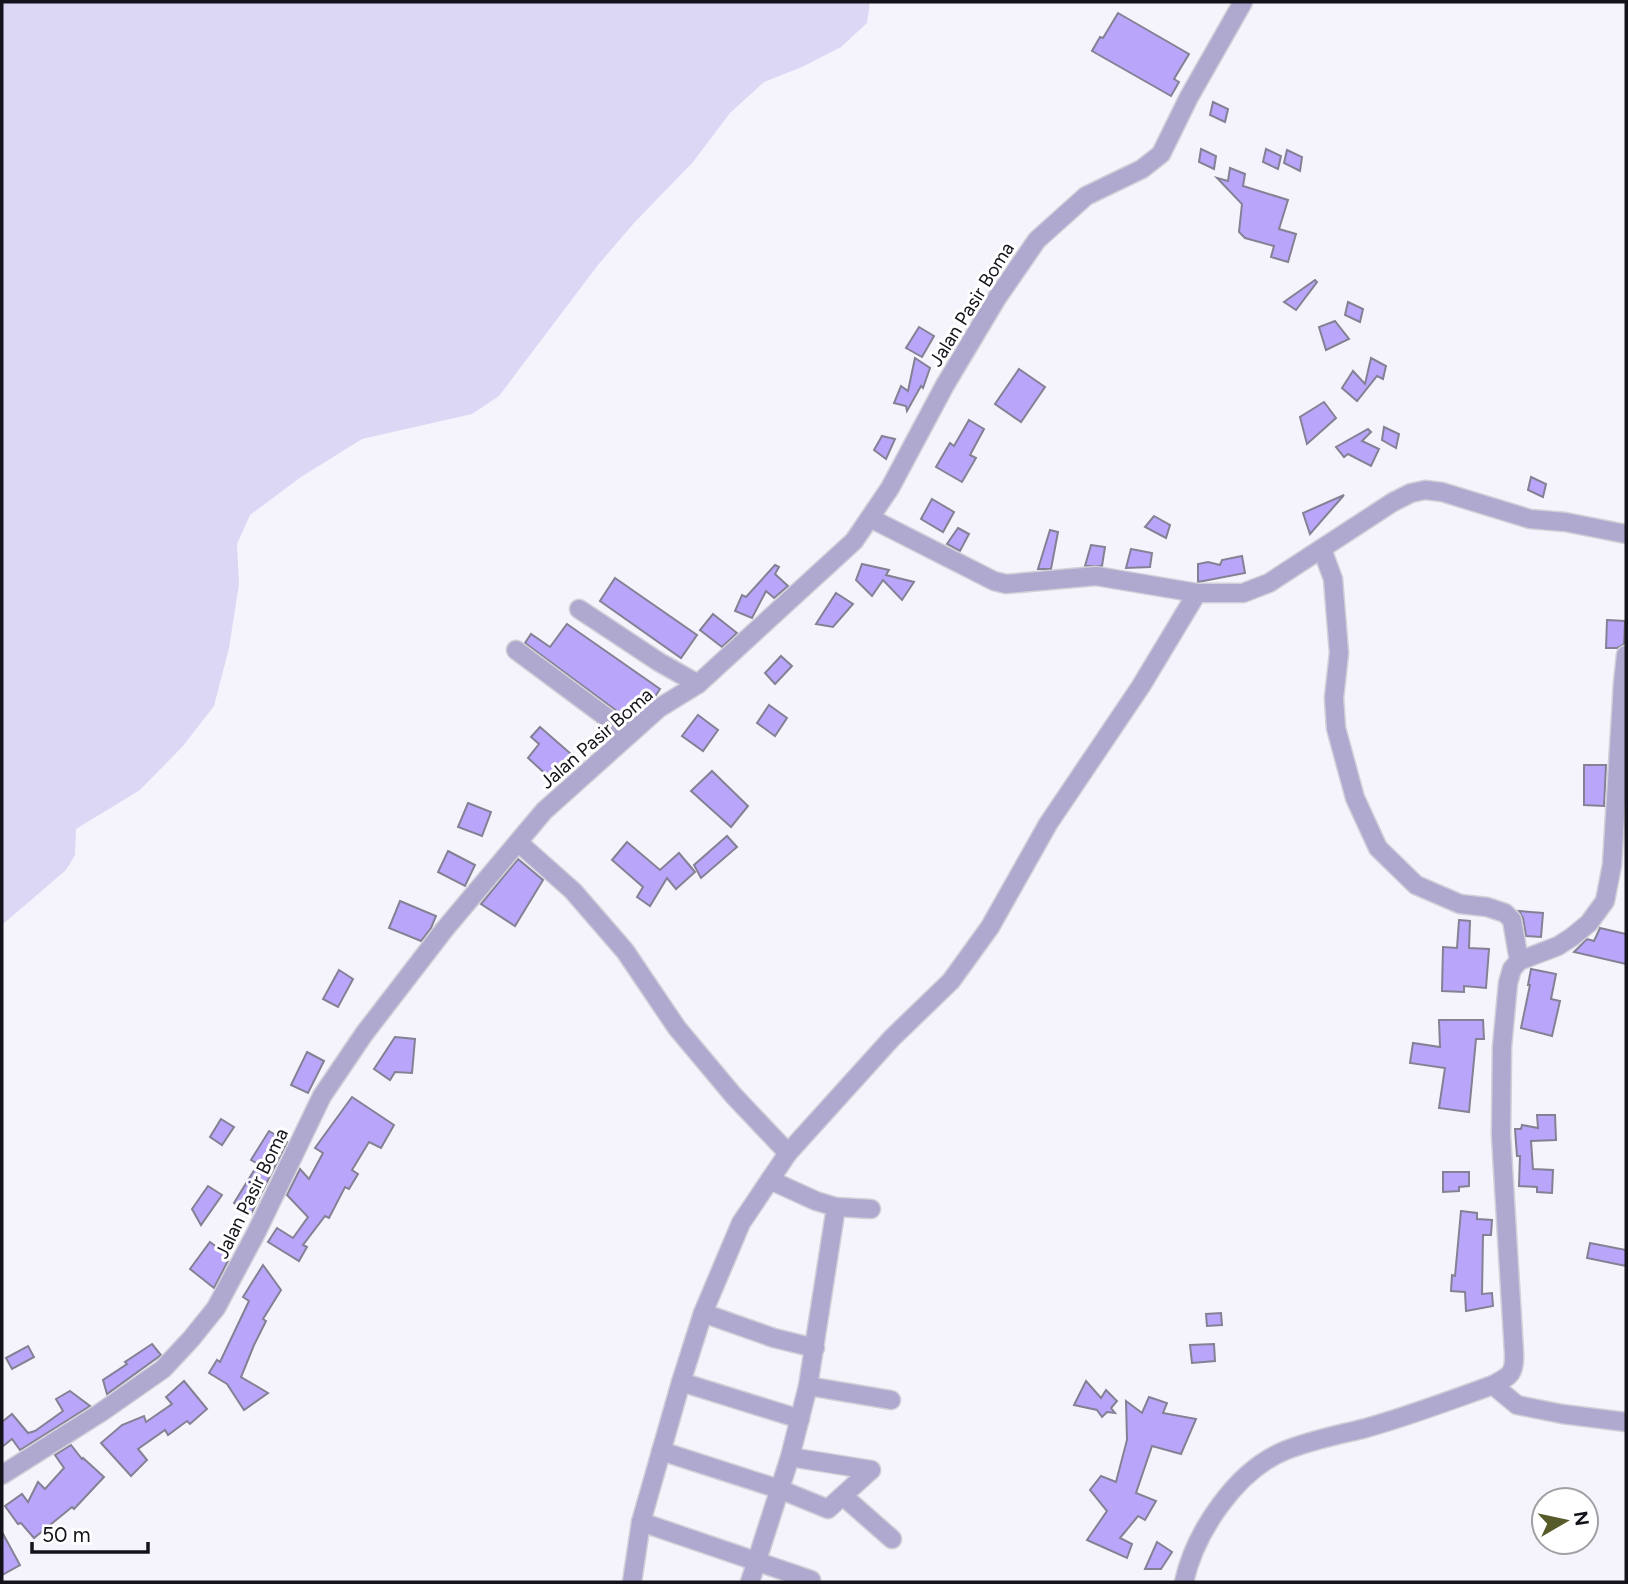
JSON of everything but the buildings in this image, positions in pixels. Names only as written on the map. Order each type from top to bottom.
[{"type":"street","name":"Jalan Pasir Boma","points":[[2,1475],[100,1413],[163,1369],[216,1308],[256,1233],[322,1096],[364,1034],[444,930],[544,811],[659,708],[698,684],[854,541],[890,488],[945,384],[997,298],[1037,240],[1086,196],[1142,169],[1161,154],[1189,97],[1243,2]]},
{"type":"street","points":[[870,518],[994,581],[1006,584],[1096,576],[1197,593],[1243,593],[1269,583],[1393,502],[1411,493],[1425,490],[1442,492],[1530,519],[1565,522],[1626,534]]},
{"type":"street","points":[[1322,549],[1333,579],[1339,653],[1334,698],[1336,729],[1355,798],[1378,848],[1416,885],[1460,904],[1487,907],[1505,913],[1512,920],[1519,961]]},
{"type":"street","points":[[632,1582],[641,1522],[660,1451],[703,1313],[741,1223],[788,1153],[892,1038],[951,981],[967,959],[990,927],[1048,824],[1141,686],[1197,593]]},
{"type":"street","points":[[579,609],[659,662],[698,684]]},
{"type":"street","points":[[516,650],[629,734]]},
{"type":"street","points":[[1184,1582],[1196,1546],[1215,1512],[1252,1470],[1281,1452],[1312,1440],[1366,1428],[1493,1385],[1510,1376],[1515,1366],[1501,1122],[1502,1047],[1507,993],[1512,969],[1519,961],[1558,946],[1572,937],[1590,923],[1605,901],[1612,865],[1626,656]]},
{"type":"street","points":[[519,843],[573,891],[617,941],[677,1028],[734,1096],[788,1153]]},
{"type":"street","points":[[770,1180],[836,1207],[871,1209]]},
{"type":"street","points":[[750,1582],[790,1457],[808,1386],[836,1207]]},
{"type":"street","points":[[703,1313],[774,1338],[815,1348]]},
{"type":"street","points":[[681,1382],[800,1419]]},
{"type":"street","points":[[1493,1385],[1517,1405],[1626,1422]]},
{"type":"street","points":[[808,1386],[891,1400]]},
{"type":"street","points":[[660,1451],[779,1489],[828,1509],[871,1470],[790,1457]]},
{"type":"street","points":[[843,1496],[892,1539]]},
{"type":"street","points":[[641,1522],[756,1559],[811,1580]]},
{"type":"shaded area","points":[[2,2],[870,2],[867,23],[841,47],[764,82],[730,113],[693,162],[598,265],[499,396],[472,414],[362,439],[301,477],[250,515],[237,544],[239,584],[229,648],[214,706],[183,746],[140,790],[76,829],[75,855],[66,870],[2,925]]}]
